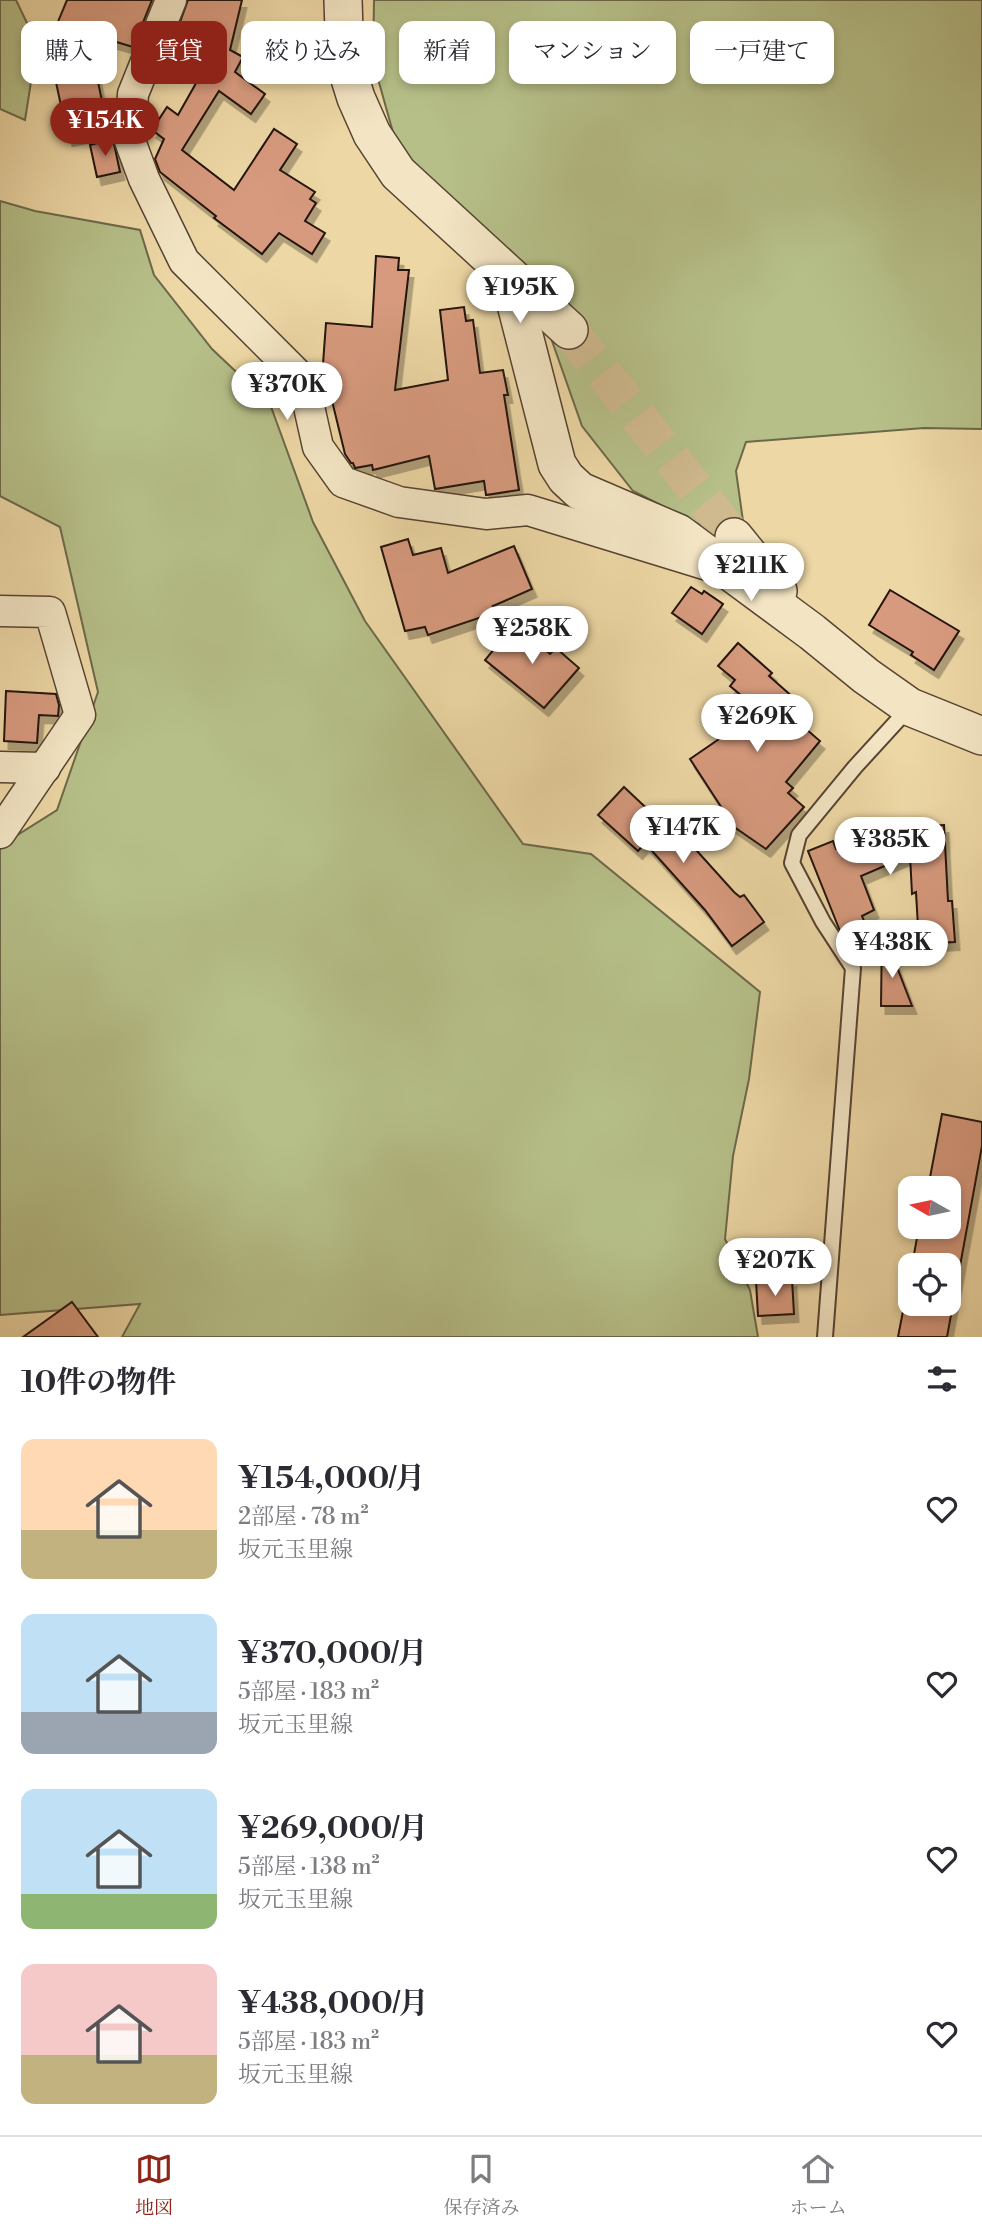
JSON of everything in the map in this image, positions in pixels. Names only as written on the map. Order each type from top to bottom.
[{"type":"street","points":[[171,0],[133,94],[130,141],[144,179],[184,261],[303,380],[318,447],[343,482],[399,502],[486,514],[528,510],[732,554]]},
{"type":"street","points":[[343,0],[345,63],[356,98],[372,134],[398,173],[569,331]]},
{"type":"street","points":[[509,277],[557,464],[566,478],[580,491],[732,554],[812,632],[866,676],[910,707],[982,736]]},
{"type":"street","points":[[0,611],[50,612],[80,715],[0,833]]},
{"type":"street","points":[[0,767],[44,768]]},
{"type":"lane","points":[[825,1337],[853,968],[823,922],[792,863],[799,835],[910,707]]},
{"type":"green space","points":[[0,0],[16,0],[26,21],[21,21],[21,84],[31,84],[25,120],[0,109]]},
{"type":"green space","points":[[374,0],[982,0],[982,429],[924,428],[746,442],[736,471],[743,521],[724,537],[633,491],[582,426],[546,324],[444,195],[396,143],[379,84],[385,84],[385,21],[374,21]]},
{"type":"green space","points":[[0,201],[35,211],[140,230],[154,275],[212,349],[270,404],[313,522],[365,621],[523,844],[591,854],[760,992],[749,1079],[733,1156],[725,1239],[750,1290],[758,1337],[122,1337],[140,1304],[0,1315],[0,846],[57,810],[98,692],[60,527],[0,496]]},
{"type":"building","points":[[67,0],[152,0],[144,21],[131,21],[131,46],[117,42],[117,21],[58,21]]},
{"type":"building","points":[[188,0],[242,0],[230,50],[241,56],[235,72],[241,76],[241,84],[251,84],[265,94],[251,114],[219,91],[182,150],[234,190],[274,129],[297,144],[280,170],[315,192],[310,199],[316,203],[305,221],[325,233],[312,254],[279,233],[262,254],[160,172],[155,159],[164,139],[152,130],[167,107],[178,115],[196,84],[227,84],[227,21],[180,21]]},
{"type":"building","points":[[56,84],[98,84],[108,130],[68,138]]},
{"type":"building","points":[[113,139],[120,172],[97,177],[90,145]]},
{"type":"building","points":[[376,256],[399,258],[398,270],[409,270],[395,390],[448,380],[440,310],[464,307],[466,321],[473,320],[480,373],[503,370],[508,395],[504,395],[519,490],[486,495],[484,481],[435,489],[429,456],[373,470],[372,465],[355,468],[345,454],[323,364],[326,323],[372,327]]},
{"type":"building","points":[[408,539],[413,555],[441,548],[448,573],[514,546],[532,589],[493,606],[500,611],[428,635],[425,627],[405,631],[381,547]]},
{"type":"building","points":[[691,587],[702,594],[704,591],[723,604],[702,634],[672,613]]},
{"type":"building","points":[[890,590],[959,631],[934,670],[911,655],[913,652],[869,625]]},
{"type":"building","points":[[515,624],[550,654],[556,648],[579,668],[544,708],[485,660]]},
{"type":"building","points":[[738,643],[772,673],[769,676],[803,706],[792,717],[820,741],[786,782],[793,788],[788,793],[804,807],[766,849],[724,820],[727,816],[690,759],[760,711],[730,686],[735,680],[718,666]]},
{"type":"building","points":[[6,691],[56,694],[58,716],[39,715],[37,743],[4,741]]},
{"type":"building","points":[[624,787],[675,835],[679,831],[734,892],[740,897],[744,895],[764,922],[732,946],[705,910],[645,843],[638,851],[598,815]]},
{"type":"building","points":[[944,825],[948,901],[952,901],[955,942],[919,944],[916,892],[912,894],[910,855],[861,876],[874,910],[862,916],[864,921],[840,931],[808,851],[833,841],[836,849],[882,829]]},
{"type":"building","points":[[883,931],[912,1006],[881,1006]]},
{"type":"building","points":[[942,1114],[982,1122],[982,1146],[961,1261],[961,1253],[914,1253],[917,1239],[961,1239],[961,1176],[930,1176]]},
{"type":"building","points":[[792,1279],[794,1314],[758,1316],[756,1281]]},
{"type":"building","points":[[72,1302],[98,1337],[23,1337]]},
{"type":"building","points":[[902,1316],[951,1316],[947,1337],[898,1337]]},
{"type":"tunnel","points":[[569,330],[734,537]]}]
